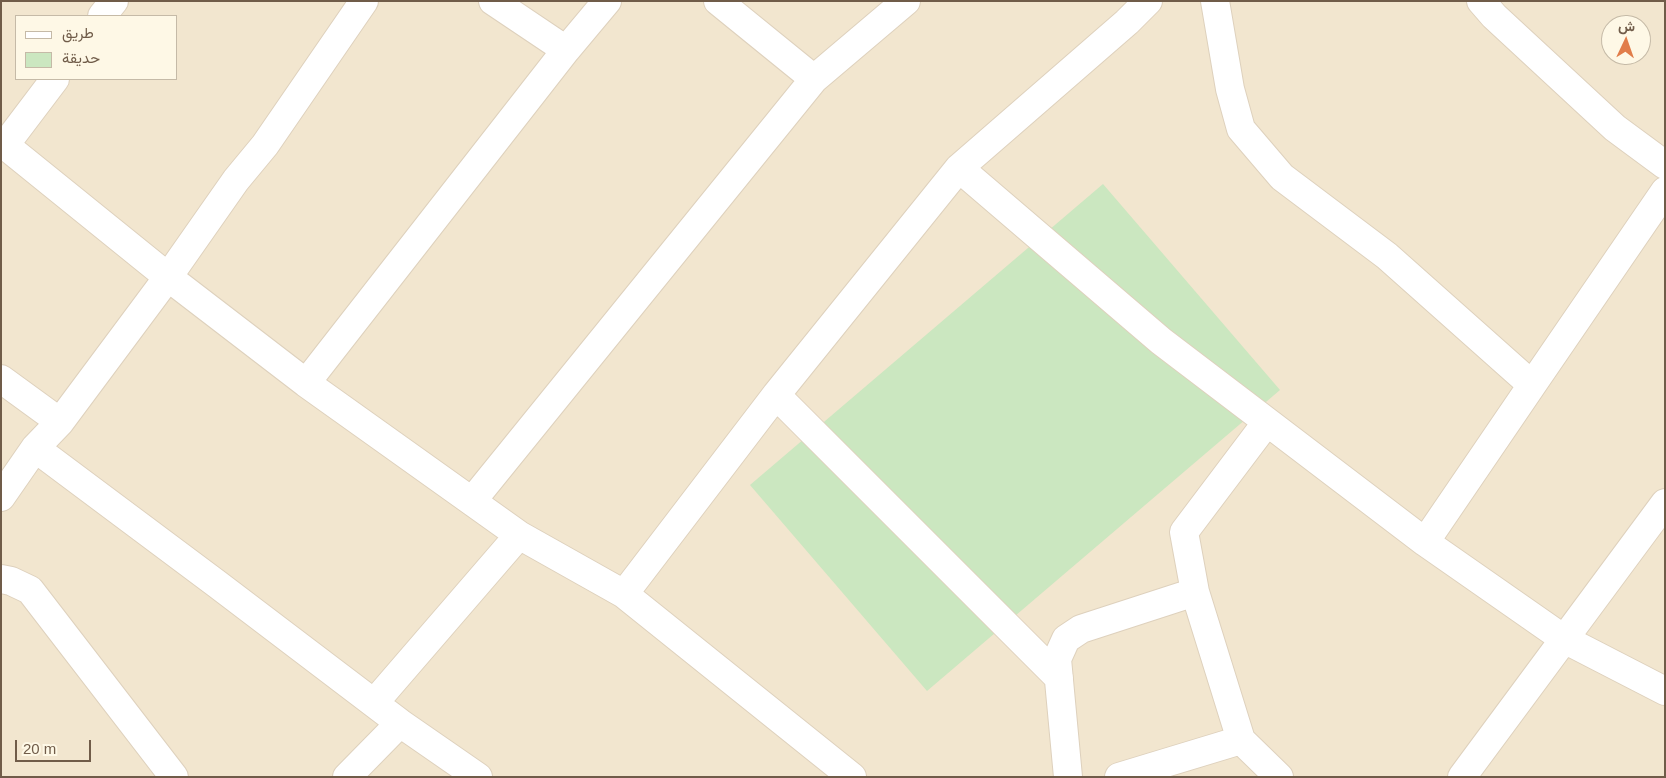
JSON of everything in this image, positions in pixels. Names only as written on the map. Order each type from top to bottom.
[{"type":"street","points":[[103,15],[114,1]]},
{"type":"street","points":[[1,497],[35,448],[60,422],[168,277],[236,180],[265,145],[364,1]]},
{"type":"street","points":[[493,1],[566,50]]},
{"type":"street","points":[[306,384],[566,50],[607,1]]},
{"type":"street","points":[[718,1],[814,79]]},
{"type":"street","points":[[472,501],[814,79],[906,1]]},
{"type":"street","points":[[624,594],[776,395],[960,168],[1128,22],[1148,1]]},
{"type":"street","points":[[1215,1],[1230,88],[1241,129],[1282,177],[1386,256],[1532,385]]},
{"type":"street","points":[[1481,1],[1494,16],[1615,128],[1665,165]]},
{"type":"street","points":[[55,80],[3,144],[168,277],[306,384],[519,535],[624,594],[852,777]]},
{"type":"street","points":[[960,168],[1161,340],[1425,542],[1564,639],[1665,691]]},
{"type":"street","points":[[1425,542],[1665,191]]},
{"type":"street","points":[[1,379],[60,422]]},
{"type":"street","points":[[776,395],[1058,678]]},
{"type":"street","points":[[1267,422],[1184,532],[1195,592],[1240,740],[1279,777]]},
{"type":"street","points":[[35,448],[400,723],[478,777]]},
{"type":"street","points":[[1465,776],[1665,503]]},
{"type":"street","points":[[374,703],[519,535]]},
{"type":"street","points":[[1,579],[12,581],[30,590],[174,777]]},
{"type":"street","points":[[1068,777],[1057,659],[1066,639],[1081,629],[1195,592]]},
{"type":"street","points":[[347,777],[400,723]]},
{"type":"street","points":[[1119,777],[1240,740]]},
{"type":"shaded area","points":[[1,1],[1665,1],[1665,777],[1,777]]},
{"type":"green space","points":[[1103,184],[1280,390],[927,691],[750,485]]}]
